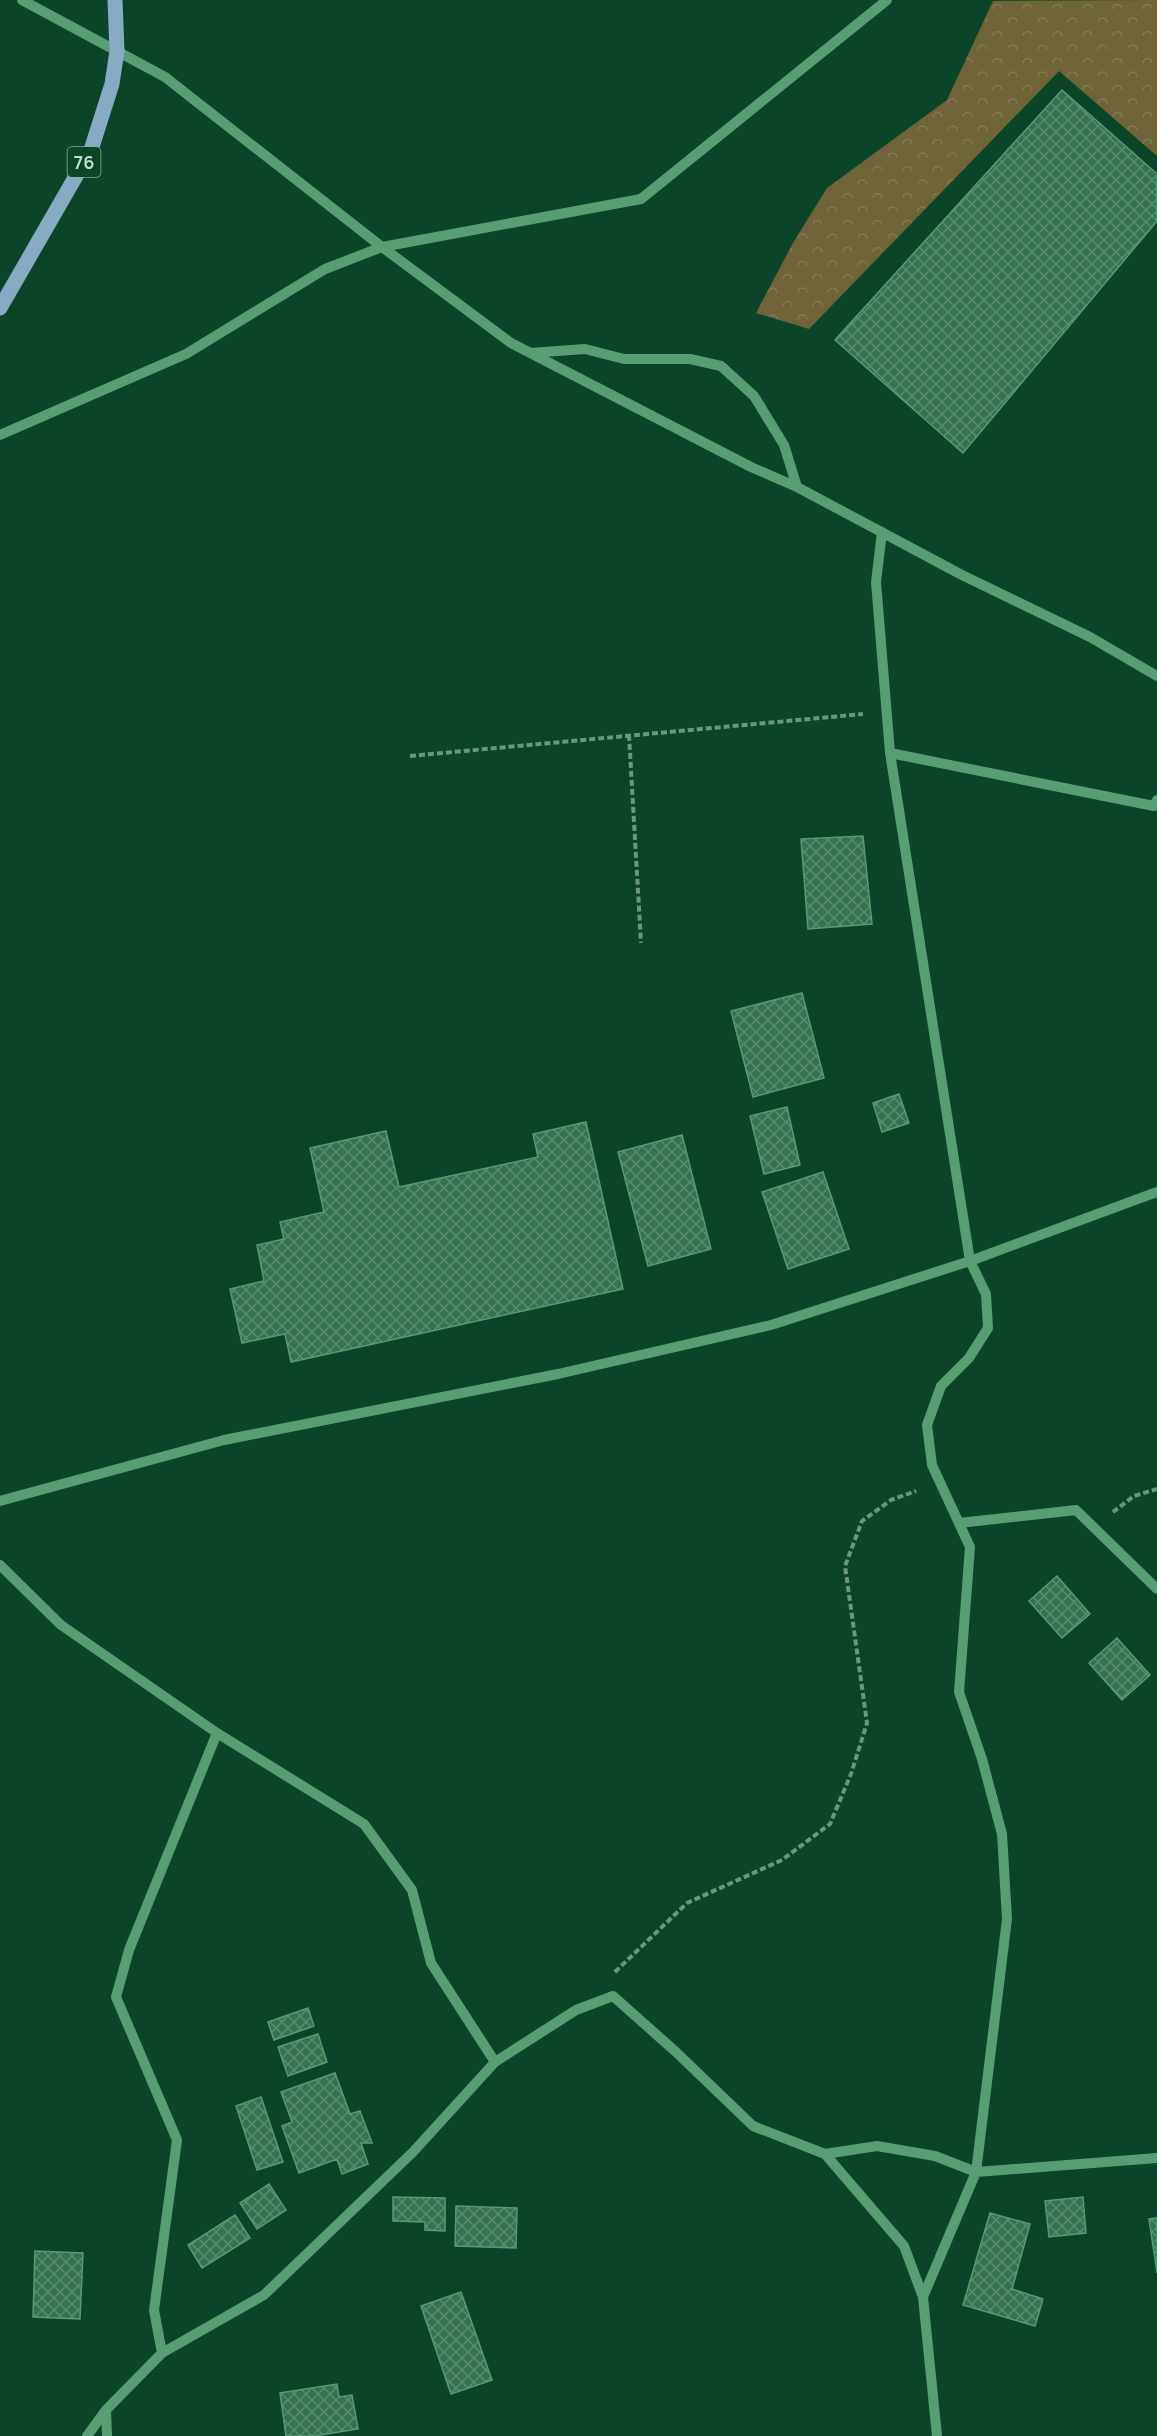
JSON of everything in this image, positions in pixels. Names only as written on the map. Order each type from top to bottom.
[{"type":"main road","name":"76","points":[[0,308],[91,150],[112,84],[117,51],[115,0]]},
{"type":"street","points":[[22,0],[165,77],[382,247],[511,343],[752,467],[797,487],[962,575],[1090,637],[1157,676]]},
{"type":"street","points":[[0,435],[186,354],[325,269],[382,247],[641,200],[888,0]]},
{"type":"street","points":[[530,353],[585,349],[624,359],[690,359],[721,366],[754,396],[784,445],[797,487]]},
{"type":"street","points":[[882,532],[876,582],[890,753],[970,1261],[987,1294],[988,1328],[969,1358],[941,1386],[927,1425],[932,1465],[970,1546],[959,1692],[982,1759],[1002,1834],[1007,1919],[976,2172],[923,2297]]},
{"type":"street","points":[[890,753],[1154,806],[1157,800]]},
{"type":"street","points":[[0,1501],[224,1440],[558,1374],[771,1325],[970,1261],[1157,1192]]},
{"type":"street","points":[[959,1522],[1076,1510],[1157,1589]]},
{"type":"street","points":[[0,1565],[61,1625],[217,1733],[364,1824],[412,1890],[431,1962],[495,2062]]},
{"type":"street","points":[[162,2353],[154,2310],[177,2140],[116,1997],[129,1950],[217,1733]]},
{"type":"street","points":[[87,2436],[106,2410],[162,2353],[264,2295],[413,2152],[495,2062],[576,2010],[613,1996],[676,2052],[753,2126],[825,2154],[904,2246],[923,2297],[938,2436]]},
{"type":"street","points":[[825,2154],[877,2146],[935,2156],[976,2172],[1157,2158]]},
{"type":"street","points":[[106,2410],[107,2436]]},
{"type":"path","points":[[410,756],[888,712]]},
{"type":"path","points":[[629,735],[641,943]]},
{"type":"path","points":[[610,1977],[687,1904],[782,1860],[830,1824],[851,1774],[867,1723],[845,1566],[862,1521],[891,1500],[941,1483]]},
{"type":"path","points":[[1093,1527],[1134,1497],[1157,1489]]},
{"type":"green space","points":[[1157,0],[1157,156],[1059,71],[809,329],[756,313],[793,243],[827,188],[947,100],[993,1]]},
{"type":"building","points":[[1062,90],[1157,174],[1157,221],[963,453],[835,340]]},
{"type":"building","points":[[863,836],[872,924],[808,929],[801,839]]},
{"type":"building","points":[[802,993],[824,1078],[753,1097],[731,1011]]},
{"type":"building","points":[[899,1094],[909,1123],[882,1132],[873,1103]]},
{"type":"building","points":[[787,1107],[800,1165],[764,1174],[750,1116]]},
{"type":"building","points":[[586,1122],[623,1289],[291,1362],[285,1334],[242,1343],[230,1289],[264,1281],[257,1245],[284,1239],[280,1222],[324,1212],[310,1148],[386,1131],[399,1187],[538,1157],[533,1134]]},
{"type":"building","points":[[682,1135],[711,1249],[648,1266],[618,1152]]},
{"type":"building","points":[[823,1172],[849,1249],[788,1269],[762,1192]]},
{"type":"building","points":[[1057,1576],[1090,1614],[1062,1638],[1029,1601]]},
{"type":"building","points":[[1117,1638],[1150,1675],[1122,1700],[1089,1663]]},
{"type":"building","points":[[308,2008],[314,2026],[274,2040],[268,2022]]},
{"type":"building","points":[[318,2034],[327,2062],[288,2076],[278,2047]]},
{"type":"building","points":[[335,2073],[350,2114],[360,2111],[372,2143],[361,2143],[368,2164],[342,2174],[337,2159],[299,2173],[282,2126],[292,2122],[281,2092]]},
{"type":"building","points":[[261,2097],[283,2162],[257,2170],[236,2106]]},
{"type":"building","points":[[269,2184],[286,2210],[257,2229],[240,2203]]},
{"type":"building","points":[[393,2197],[445,2198],[445,2231],[425,2230],[425,2222],[393,2221]]},
{"type":"building","points":[[1083,2197],[1086,2233],[1049,2237],[1045,2201]]},
{"type":"building","points":[[456,2206],[517,2208],[516,2248],[455,2246]]},
{"type":"building","points":[[990,2213],[1030,2224],[1012,2289],[1043,2299],[1035,2326],[963,2305]]},
{"type":"building","points":[[235,2215],[250,2238],[202,2268],[188,2245]]},
{"type":"building","points":[[1157,2218],[1157,2273],[1149,2219]]},
{"type":"building","points":[[35,2251],[83,2253],[80,2319],[33,2317]]},
{"type":"building","points":[[461,2292],[492,2380],[451,2394],[421,2306]]},
{"type":"building","points":[[337,2384],[339,2397],[352,2395],[358,2429],[314,2436],[286,2436],[280,2393]]}]
